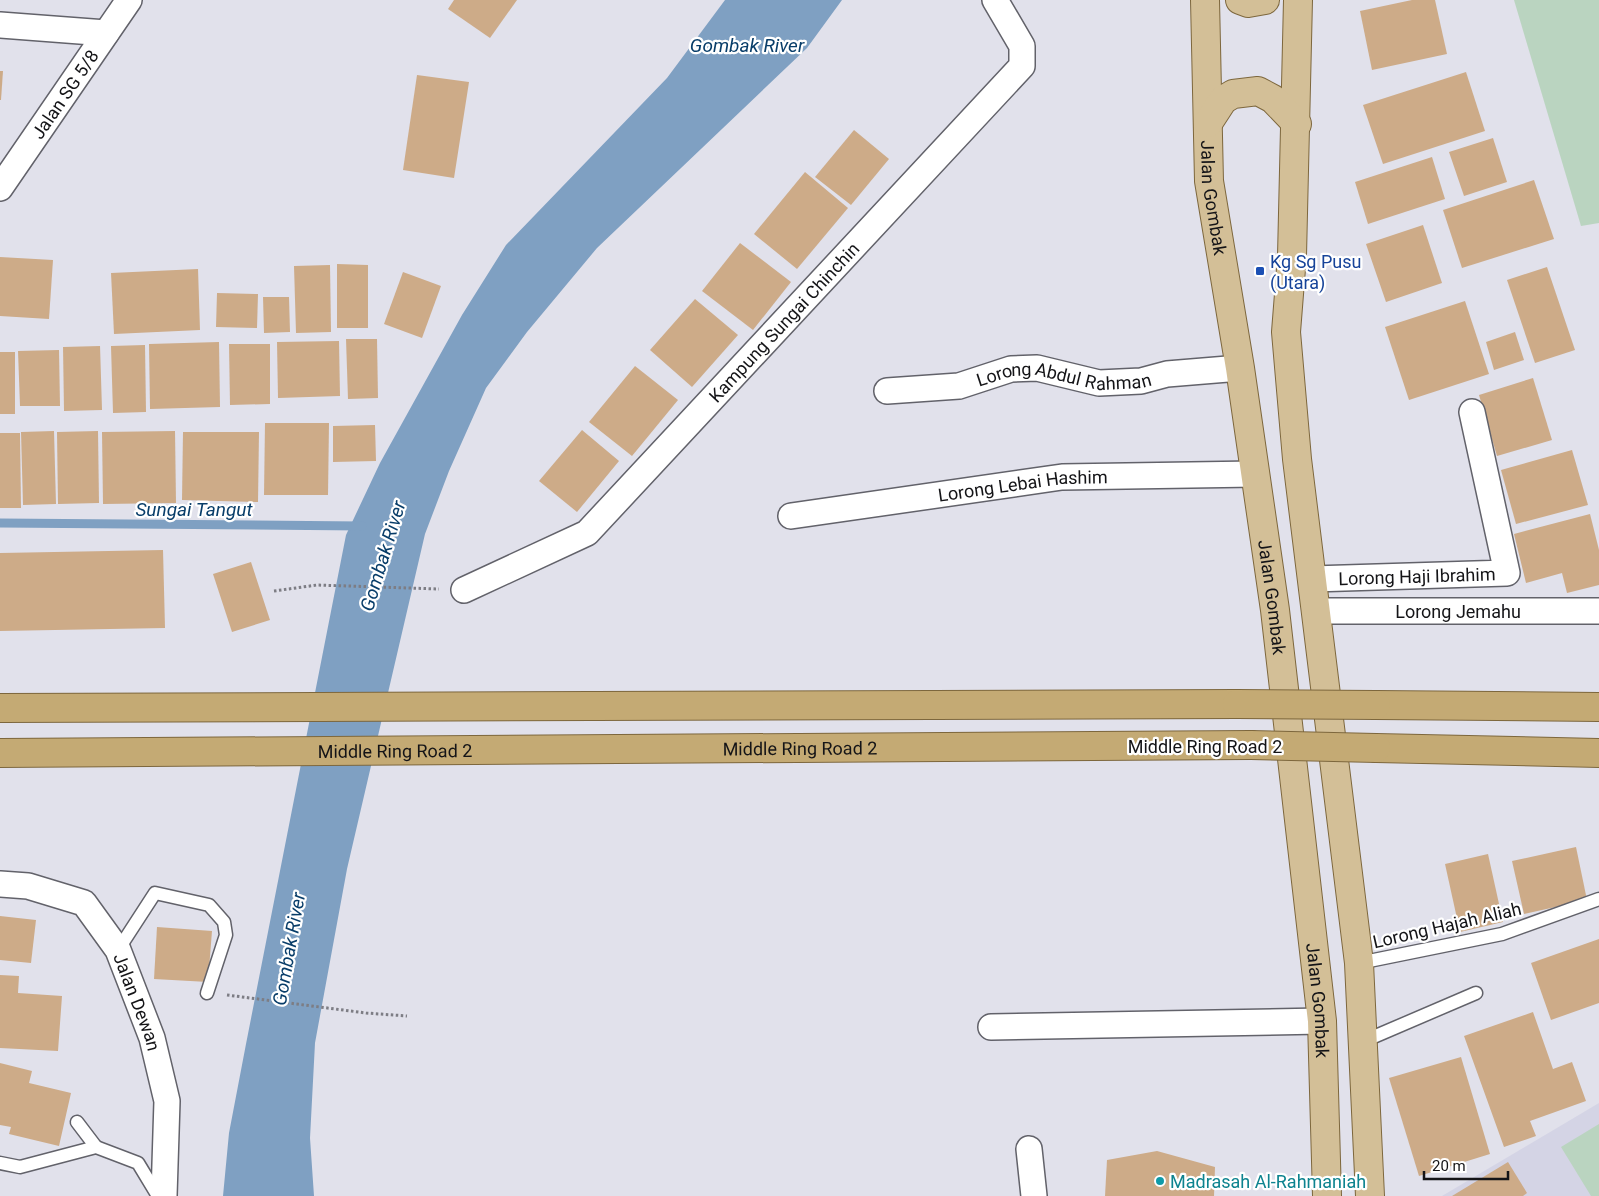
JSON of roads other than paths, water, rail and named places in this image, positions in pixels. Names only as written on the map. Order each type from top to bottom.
[{"type":"highway","points":[[0,708],[1237,704],[1599,707]]},
{"type":"highway","name":"Middle Ring Road 2","points":[[0,753],[1251,745],[1599,753]]},
{"type":"main road","name":"Jalan Gombak","points":[[1204,0],[1209,182],[1240,368],[1275,610],[1322,1021],[1327,1196]]},
{"type":"main road","points":[[1240,0],[1248,3],[1265,0]]},
{"type":"main road","points":[[1298,0],[1297,124],[1292,256],[1286,332],[1297,459],[1359,963],[1370,1196]]},
{"type":"main road","points":[[1208,123],[1223,100],[1233,94],[1258,91],[1273,99],[1297,124]]},
{"type":"street","name":"Jalan SG 5/8","points":[[0,188],[129,0]]},
{"type":"street","name":"Kampung Sungai Chinchin","points":[[464,590],[587,533],[1022,66],[1022,46],[995,0]]},
{"type":"street","points":[[0,25],[106,33]]},
{"type":"street","name":"Lorong Abdul Rahman","points":[[887,390],[958,386],[1011,368],[1037,368],[1099,383],[1141,381],[1167,374],[1240,368]]},
{"type":"street","name":"Lorong Haji Ibrahim","points":[[1312,579],[1507,573],[1472,412]]},
{"type":"street","name":"Lorong Lebai Hashim","points":[[792,516],[1062,477],[1255,474]]},
{"type":"street","name":"Lorong Jemahu","points":[[1317,611],[1599,611]]},
{"type":"street","name":"Jalan Dewan","points":[[0,884],[28,886],[84,903],[118,950],[152,1038],[167,1101],[164,1196]]},
{"type":"street","points":[[991,1027],[1322,1021]]},
{"type":"street","points":[[1029,1149],[1034,1196]]},
{"type":"lane","points":[[118,950],[155,893],[209,905],[224,922],[226,935],[207,993]]},
{"type":"lane","name":"Lorong Hajah Aliah","points":[[1359,963],[1502,934],[1599,899]]},
{"type":"lane","points":[[1364,1041],[1476,993]]},
{"type":"lane","points":[[77,1122],[96,1147],[138,1163],[158,1196]]},
{"type":"lane","points":[[0,1162],[20,1167],[96,1147]]},
{"type":"water","name":"Gombak River","points":[[725,0],[842,0],[807,48],[597,248],[527,332],[486,388],[449,471],[425,534],[347,869],[315,1043],[310,1138],[314,1196],[223,1196],[229,1133],[346,535],[380,463],[462,315],[506,245],[667,78]]},
{"type":"waterway","name":"Sungai Tangut","points":[[0,523],[362,526]]},
{"type":"place","name":"Kg Sg Pusu (Utara)","points":[[1260,271]]},
{"type":"place","name":"Madrasah Al-Rahmaniah","points":[[1160,1181]]}]
